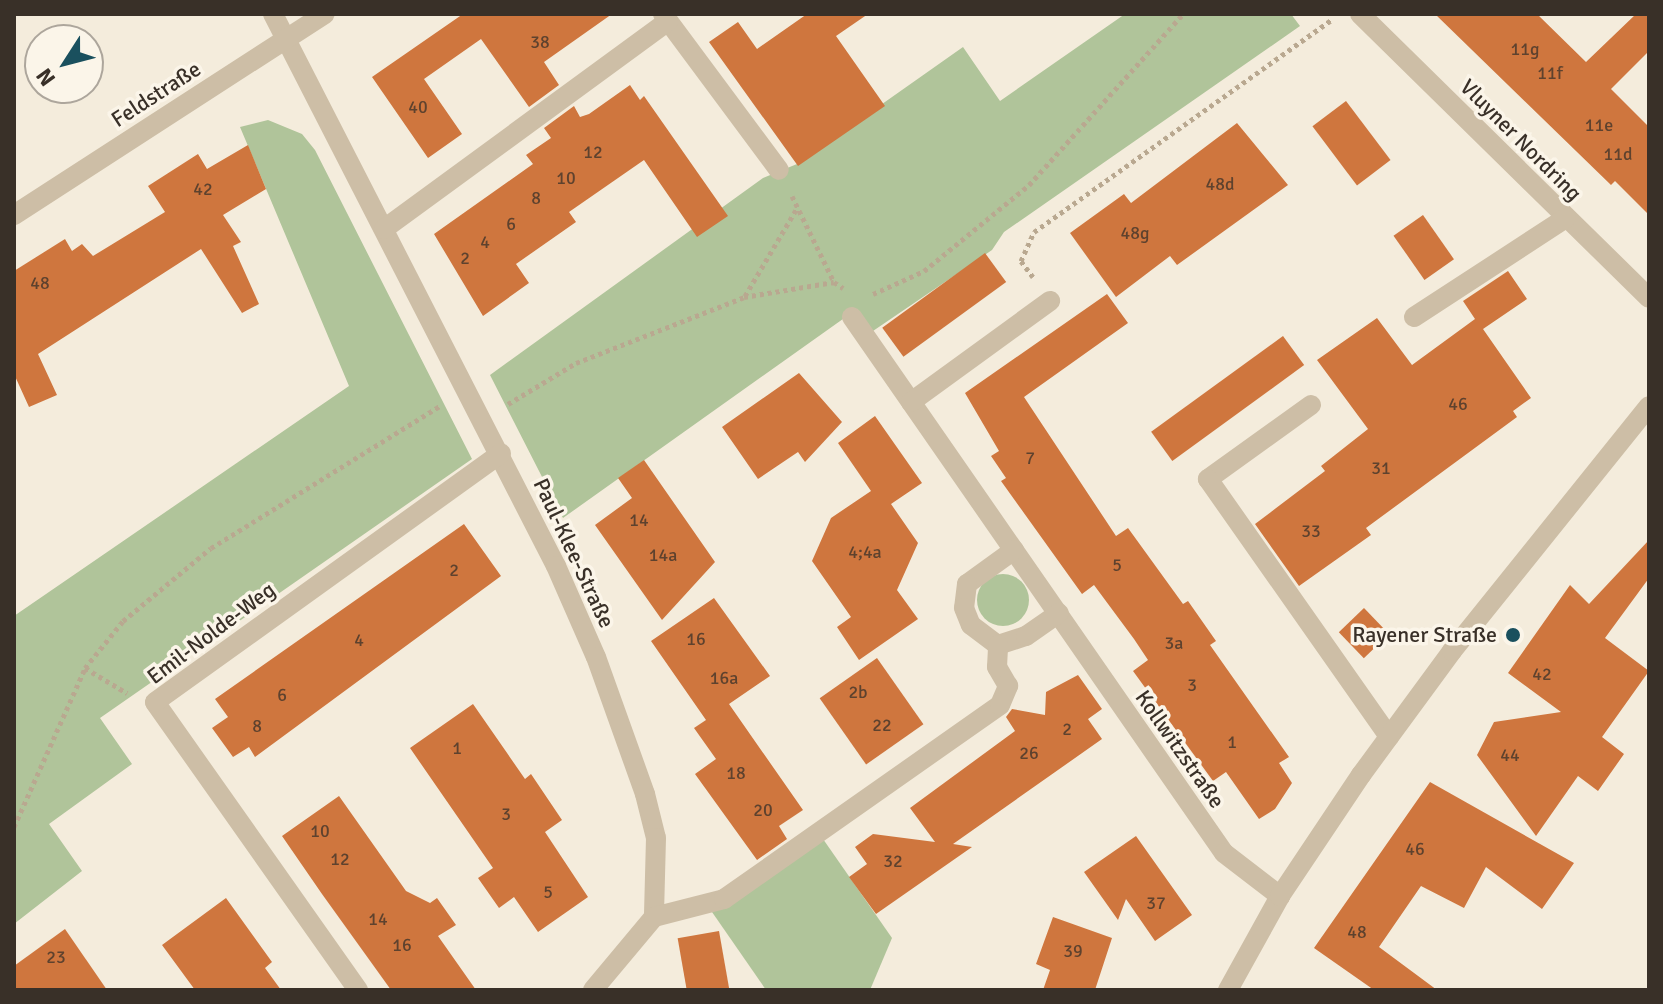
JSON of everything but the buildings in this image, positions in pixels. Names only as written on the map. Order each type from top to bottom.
[{"type":"street","name":"Paul-Klee-Straße","points":[[273,14],[501,453],[596,657],[645,794],[656,838],[654,917]]},
{"type":"street","name":"Feldstraße","points":[[14,215],[325,14]]},
{"type":"street","name":"Vluyner Nordring","points":[[1360,14],[1649,298]]},
{"type":"street","points":[[384,229],[665,18],[779,170]]},
{"type":"street","points":[[1414,317],[1566,218]]},
{"type":"street","points":[[911,402],[1050,301]]},
{"type":"street","name":"Kollwitzstraße","points":[[855,308],[911,402],[1224,853],[1280,896]]},
{"type":"street","points":[[1311,405],[1208,479],[1389,737]]},
{"type":"street","points":[[1228,990],[1280,896],[1389,737],[1649,406]]},
{"type":"street","name":"Emil-Nolde-Weg","points":[[358,990],[155,702],[501,453]]},
{"type":"street","points":[[998,645],[971,625],[963,595],[967,584],[1014,550]]},
{"type":"street","points":[[998,645],[1026,636],[1059,613]]},
{"type":"street","points":[[593,990],[654,917],[724,899],[1000,705],[1008,686],[997,667],[998,645]]},
{"type":"path","points":[[779,170],[834,282],[855,308],[924,271],[1029,185],[1183,14]]},
{"type":"path","points":[[1050,301],[1021,261],[1034,232],[1340,14]]},
{"type":"path","points":[[744,297],[798,208]]},
{"type":"path","points":[[483,419],[576,363],[744,297],[834,282],[847,290]]},
{"type":"path","points":[[14,827],[85,668],[123,621],[211,548],[468,390]]},
{"type":"path","points":[[85,668],[122,692],[155,702]]},
{"type":"green space","points":[[1125,14],[1291,14],[1300,26],[1004,232],[992,250],[873,331],[857,309],[563,518],[490,375],[763,178],[797,164],[963,47],[1000,101]]},
{"type":"green space","points":[[268,120],[302,134],[315,150],[472,459],[100,718],[132,764],[49,824],[82,871],[14,924],[14,616],[349,386],[240,127]]},
{"type":"green space","points":[[1003,574],[1022,581],[1029,600],[1022,619],[1003,626],[984,619],[977,600],[984,581]]},
{"type":"green space","points":[[823,839],[892,938],[870,990],[766,990],[712,912]]},
{"type":"place","name":"Rayener Straße","points":[[1513,635]]}]
